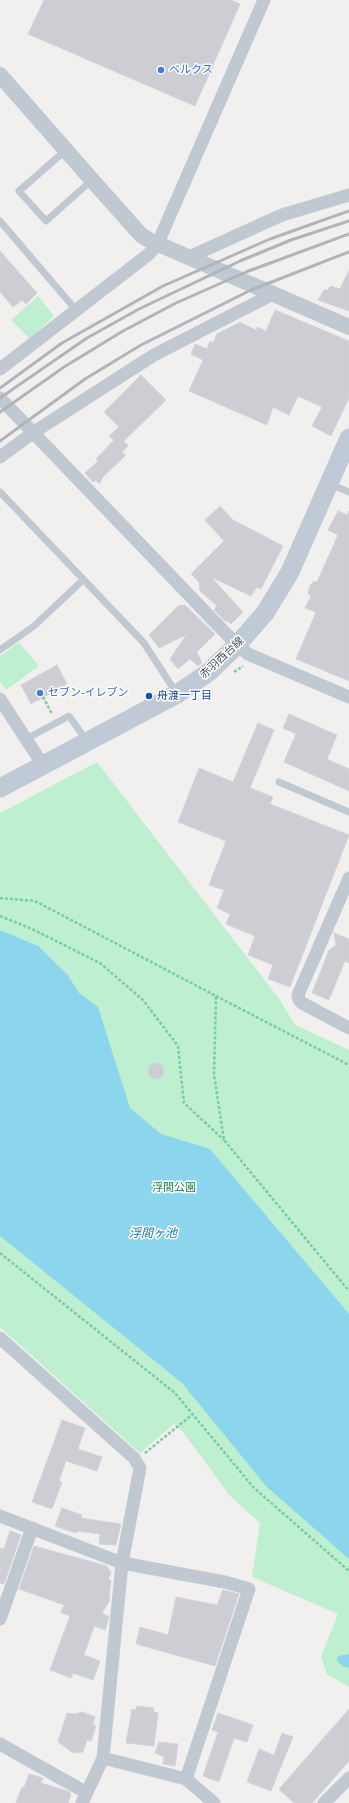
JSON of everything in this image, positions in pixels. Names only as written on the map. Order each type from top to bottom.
[{"type":"main road","name":"赤羽西台線","points":[[0,788],[177,694],[209,672],[237,645],[265,613],[279,593],[300,550],[349,438]]},
{"type":"street","points":[[0,369],[148,254],[157,245],[264,0]]},
{"type":"street","points":[[0,75],[141,235],[157,245],[349,327]]},
{"type":"street","points":[[187,258],[282,215],[349,195]]},
{"type":"street","points":[[0,457],[34,432],[154,355],[273,294]]},
{"type":"street","points":[[0,398],[237,645],[248,654],[349,698]]},
{"type":"street","points":[[0,699],[43,765]]},
{"type":"street","points":[[349,878],[298,995],[299,1000],[302,1003],[349,1028]]},
{"type":"street","points":[[0,1338],[136,1461],[140,1468],[122,1563],[102,1758],[85,1798],[0,1744]]},
{"type":"street","points":[[0,1516],[122,1563],[225,1582],[249,1589],[186,1779]]},
{"type":"street","points":[[0,1619],[32,1528]]},
{"type":"street","points":[[102,1758],[186,1779],[214,1803]]},
{"type":"street","points":[[324,1803],[349,1778]]},
{"type":"lane","points":[[66,150],[19,191],[46,221],[92,180]]},
{"type":"lane","points":[[0,221],[76,310]]},
{"type":"lane","points":[[328,484],[349,492]]},
{"type":"lane","points":[[0,492],[144,643],[177,694]]},
{"type":"lane","points":[[0,650],[34,626],[83,580]]},
{"type":"lane","points":[[26,739],[69,716],[88,742]]},
{"type":"lane","points":[[279,782],[349,812]]},
{"type":"path","points":[[43,697],[57,722]]},
{"type":"path","points":[[0,898],[35,902],[349,1065]]},
{"type":"path","points":[[0,916],[32,929],[100,963],[143,1000],[178,1046],[184,1103],[224,1140],[349,1291]]},
{"type":"path","points":[[216,996],[214,1075],[224,1140]]},
{"type":"path","points":[[0,1253],[175,1393],[253,1486],[349,1571]]},
{"type":"path","points":[[136,1461],[193,1414]]},
{"type":"green space","points":[[38,296],[54,316],[30,339],[11,320]]},
{"type":"green space","points":[[19,642],[39,666],[6,690],[0,681],[0,656]]},
{"type":"green space","name":"浮間公園","points":[[97,762],[280,1000],[295,1025],[349,1050],[349,1687],[327,1674],[321,1657],[338,1614],[252,1577],[260,1523],[230,1496],[183,1432],[174,1424],[140,1453],[0,1327],[0,813]]},
{"type":"water","name":"浮間ヶ池","points":[[0,930],[38,946],[67,974],[79,993],[98,1007],[130,1108],[161,1134],[210,1149],[349,1314],[349,1559],[266,1486],[182,1383],[0,1236]]},
{"type":"water","points":[[349,1654],[349,1668],[344,1667],[337,1661],[338,1656]]},
{"type":"building","name":"ベルクス","points":[[44,0],[231,0],[240,4],[195,106],[28,34]]},
{"type":"building","points":[[0,251],[37,293],[26,304],[22,300],[13,307],[0,292]]},
{"type":"building","points":[[349,270],[349,311],[318,300],[324,290],[327,290],[331,286],[340,289]]},
{"type":"building","points":[[275,310],[349,341],[349,398],[331,436],[312,426],[322,407],[298,396],[289,415],[273,407],[267,425],[189,391],[203,360],[191,354],[195,344],[207,349],[210,341],[213,343],[217,334],[240,322],[256,330],[257,327],[266,331]]},
{"type":"building","points":[[141,375],[166,400],[124,441],[128,446],[122,452],[126,455],[103,477],[99,484],[96,480],[93,482],[85,473],[98,461],[96,459],[114,440],[109,436],[119,427],[104,412]]},
{"type":"building","points":[[220,506],[233,520],[283,546],[261,589],[257,587],[251,596],[211,577],[243,612],[231,624],[227,621],[226,622],[214,610],[217,606],[200,591],[199,582],[191,574],[224,541],[205,520]]},
{"type":"building","points":[[338,511],[347,515],[349,511],[349,681],[296,659],[316,612],[305,608],[311,596],[308,594],[310,585],[314,581],[317,582],[338,535],[328,530]]},
{"type":"building","points":[[185,605],[215,634],[197,652],[202,663],[198,666],[190,659],[178,669],[170,659],[186,635],[159,648],[149,635],[178,606]]},
{"type":"building","points":[[57,665],[67,684],[31,704],[21,685]]},
{"type":"building","points":[[289,714],[337,735],[327,759],[349,769],[349,791],[284,762],[296,734],[283,728]]},
{"type":"building","points":[[258,723],[274,730],[250,788],[273,797],[270,804],[349,835],[290,987],[268,979],[273,965],[248,955],[255,936],[226,924],[230,914],[217,908],[224,890],[209,885],[226,841],[178,822],[199,768],[233,782]]},
{"type":"building","points":[[334,933],[349,939],[349,963],[345,961],[329,1000],[312,993],[329,950],[336,945]]},
{"type":"building","points":[[156,1063],[162,1065],[164,1071],[162,1077],[156,1079],[150,1077],[148,1071],[150,1065]]},
{"type":"building","points":[[62,1420],[85,1428],[78,1449],[102,1457],[97,1471],[66,1461],[59,1481],[62,1482],[52,1509],[32,1502]]},
{"type":"building","points":[[62,1508],[82,1515],[81,1518],[121,1524],[116,1545],[99,1544],[100,1534],[77,1531],[76,1533],[55,1526]]},
{"type":"building","points":[[10,1531],[21,1535],[4,1584],[0,1583],[0,1548],[4,1549]]},
{"type":"building","points":[[34,1546],[107,1566],[111,1573],[108,1579],[111,1580],[109,1595],[110,1600],[102,1613],[109,1617],[105,1630],[94,1626],[84,1655],[100,1661],[93,1680],[73,1673],[71,1678],[50,1670],[70,1616],[61,1613],[64,1605],[19,1589]]},
{"type":"building","points":[[223,1590],[239,1594],[215,1666],[136,1644],[140,1627],[168,1635],[176,1597],[217,1605]]},
{"type":"building","points":[[137,1706],[154,1708],[153,1712],[158,1713],[154,1746],[126,1743],[132,1709],[136,1710]]},
{"type":"building","points":[[349,1709],[349,1761],[312,1803],[294,1803],[279,1789]]},
{"type":"building","points":[[82,1712],[95,1717],[93,1724],[96,1726],[91,1741],[87,1740],[83,1752],[73,1753],[58,1742],[67,1713],[75,1714]]},
{"type":"building","points":[[218,1713],[253,1725],[247,1742],[234,1738],[219,1782],[203,1776],[218,1732],[212,1730]]},
{"type":"building","points":[[282,1733],[293,1737],[271,1791],[247,1782],[259,1749],[274,1755]]},
{"type":"building","points":[[159,1742],[178,1744],[175,1766],[163,1764],[164,1757],[155,1753]]},
{"type":"building","points":[[29,1774],[43,1778],[41,1783],[68,1791],[71,1794],[68,1803],[16,1803]]},
{"type":"railway","points":[[0,388],[62,343],[163,286],[270,239],[349,211]]},
{"type":"railway","points":[[0,398],[87,338],[139,309],[240,261],[291,240],[349,221]]},
{"type":"railway","points":[[0,412],[64,367],[123,331],[176,303],[246,272],[349,234]]},
{"type":"railway","points":[[0,441],[85,379],[141,345],[251,290],[349,252]]},
{"type":"place","name":"ベルクス","points":[[161,70]]},
{"type":"place","name":"セブン-イレブン","points":[[40,693]]},
{"type":"place","name":"舟渡一丁目","points":[[149,696]]}]
